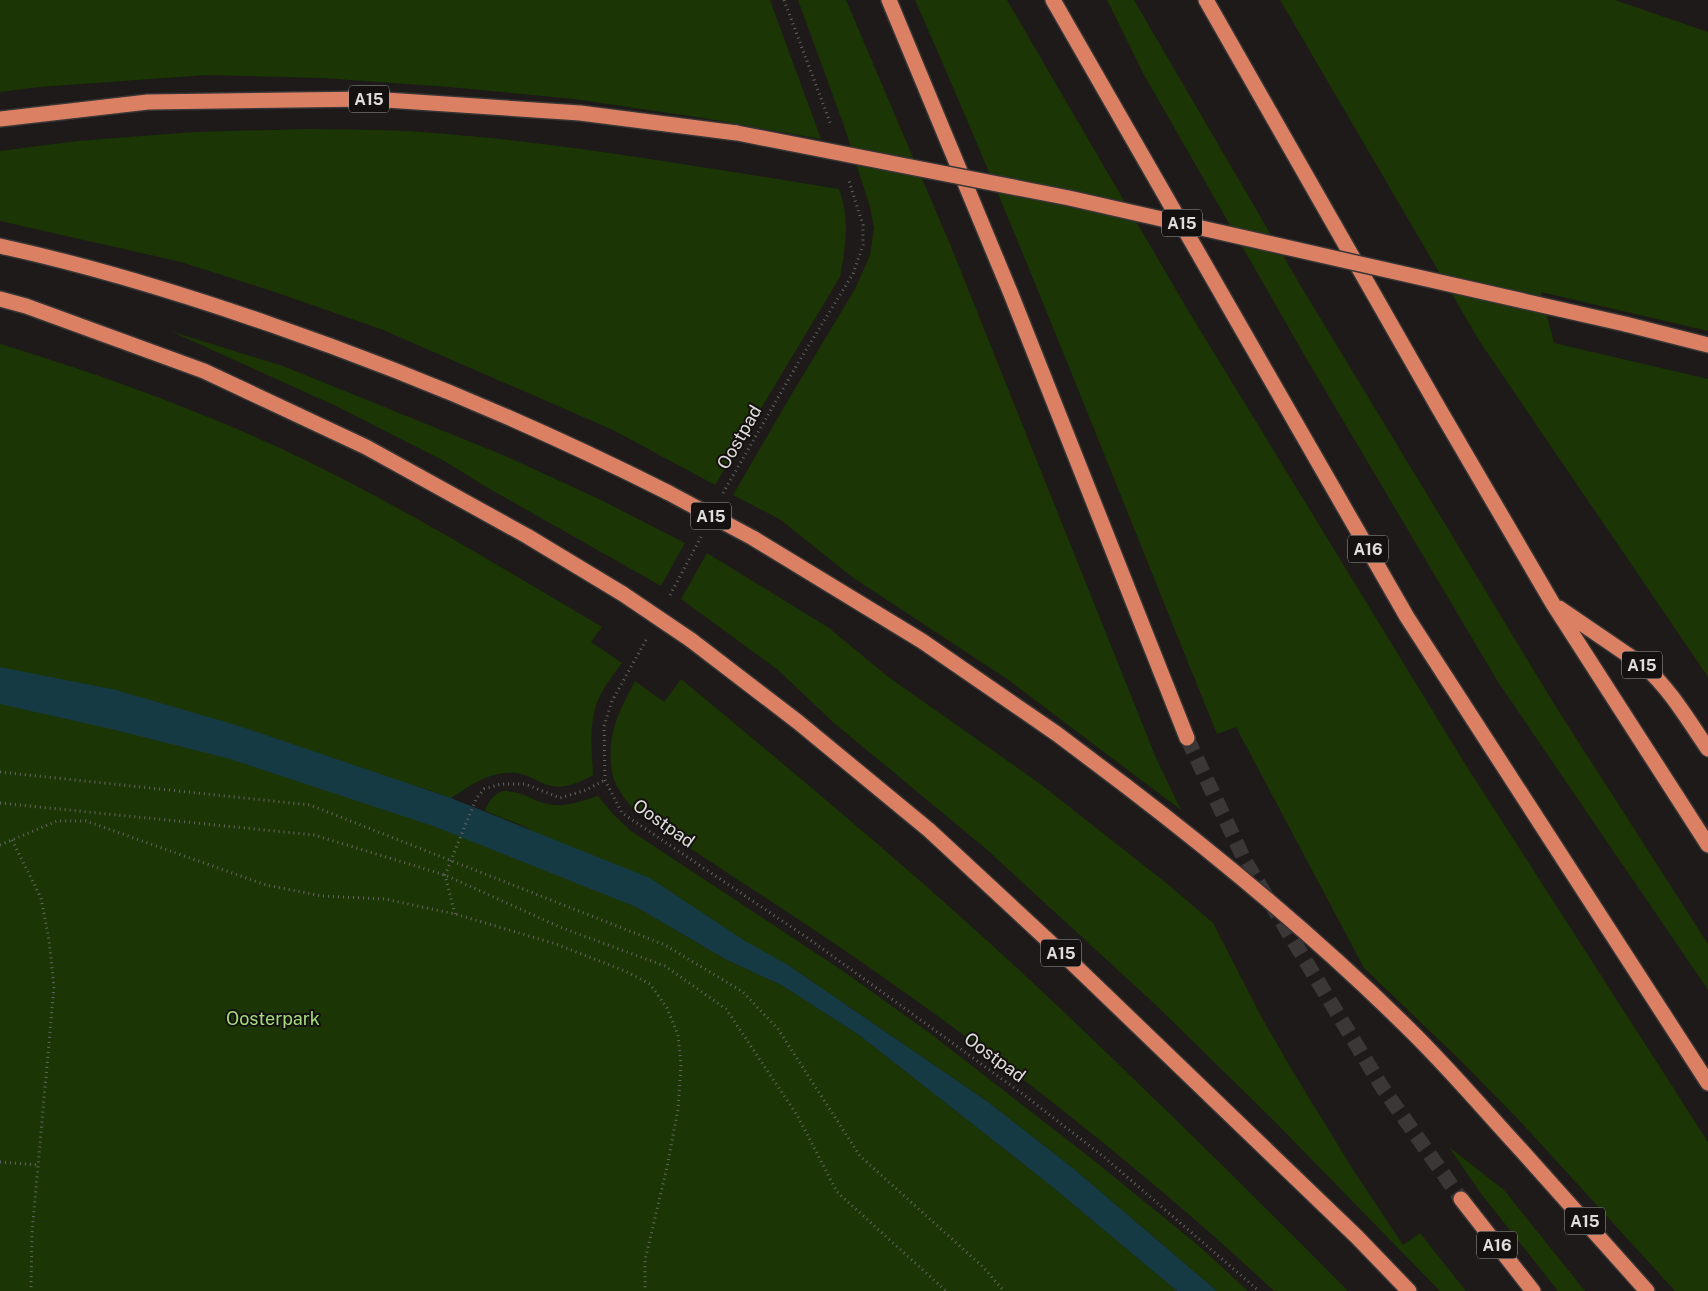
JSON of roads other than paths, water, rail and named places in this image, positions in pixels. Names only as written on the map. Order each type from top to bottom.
[{"type":"highway","points":[[890,0],[1012,294],[1187,738]]},
{"type":"highway","name":"A16","points":[[1053,0],[1407,617],[1708,1082]]},
{"type":"highway","points":[[1206,0],[1553,604],[1708,846]]},
{"type":"highway","name":"A15","points":[[0,119],[148,102],[371,99],[580,113],[737,133],[1069,198],[1708,344]]},
{"type":"highway","name":"A15","points":[[0,246],[64,260],[219,307],[348,352],[484,406],[608,462],[753,538],[922,641],[1057,734],[1126,786],[1203,845],[1303,930],[1417,1037],[1647,1291]]},
{"type":"highway","name":"A15","points":[[0,299],[26,306],[204,371],[366,447],[527,536],[623,594],[691,640],[798,722],[929,830],[1074,964],[1350,1230],[1409,1291]]},
{"type":"highway","name":"A15","points":[[1553,604],[1656,676],[1708,749]]},
{"type":"highway","name":"A16","points":[[1461,1200],[1533,1291]]},
{"type":"water","points":[[0,667],[116,690],[236,725],[451,798],[650,878],[745,941],[788,965],[988,1102],[1074,1169],[1217,1291],[1177,1291],[1050,1185],[859,1035],[783,986],[725,959],[636,907],[433,826],[230,759],[111,729],[0,704]]},
{"type":"tunnel","points":[[1187,738],[1245,861],[1382,1087],[1461,1199]]},
{"type":"park label","name":"Oosterpark","points":[[273,1018]]}]
